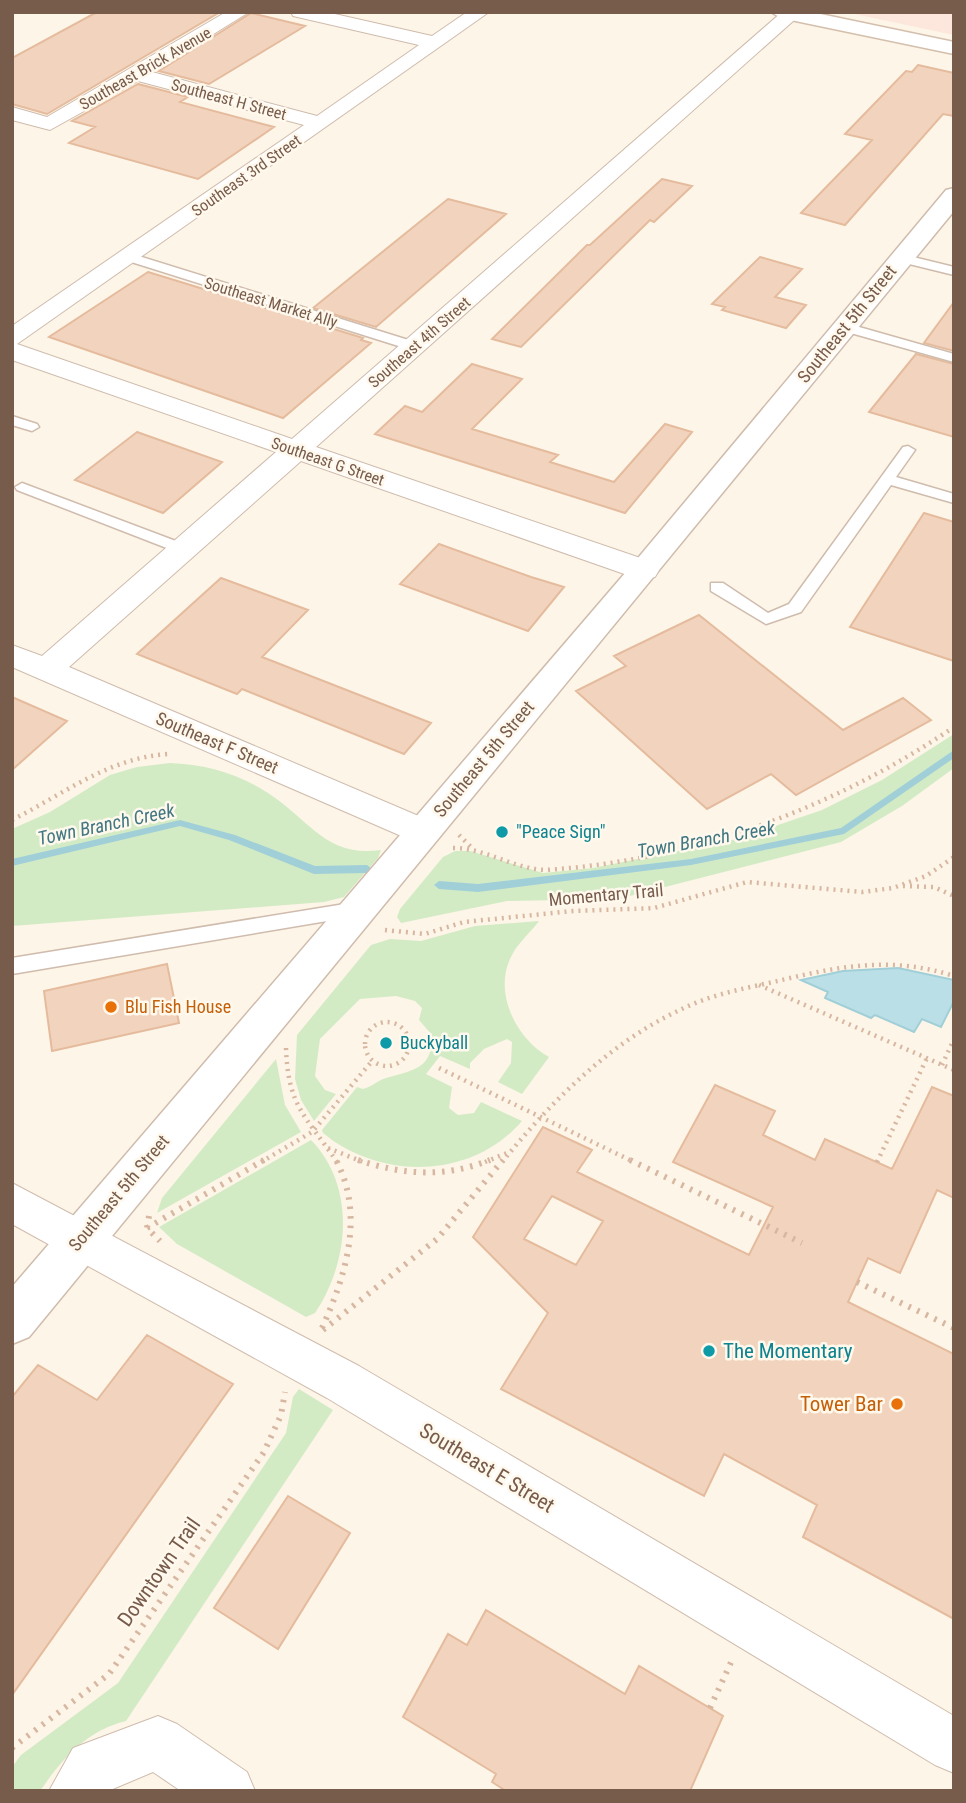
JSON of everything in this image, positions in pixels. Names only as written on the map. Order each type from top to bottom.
[{"type":"street","name":"Southeast Brick Avenue","points":[[12,113],[50,124],[240,12]]},
{"type":"street","points":[[300,12],[436,43]]},
{"type":"street","name":"Southeast 3rd Street","points":[[12,338],[480,12]]},
{"type":"street","points":[[786,13],[954,48]]},
{"type":"street","name":"Southeast 4th Street","points":[[47,669],[786,13]]},
{"type":"street","name":"Southeast H Street","points":[[136,74],[321,123]]},
{"type":"street","name":"Southeast 5th Street","points":[[12,1322],[80,1240],[367,919],[422,832],[644,570],[953,197]]},
{"type":"street","name":"Southeast G Street","points":[[12,351],[644,570]]},
{"type":"street","name":"Southeast F Street","points":[[12,655],[422,832]]},
{"type":"street","name":"Southeast E Street","points":[[12,1202],[343,1382],[954,1746]]},
{"type":"street","points":[[76,1791],[92,1767],[158,1743],[228,1791]]},
{"type":"lane","name":"Southeast Market Ally","points":[[129,257],[413,346]]},
{"type":"lane","points":[[901,258],[954,271]]},
{"type":"lane","points":[[845,327],[954,358]]},
{"type":"lane","points":[[12,420],[32,427]]},
{"type":"lane","points":[[717,587],[766,619],[795,608],[908,450]]},
{"type":"lane","points":[[888,480],[954,499]]},
{"type":"lane","points":[[22,487],[183,549]]},
{"type":"lane","points":[[12,966],[367,919]]},
{"type":"path","points":[[473,849],[543,871],[650,855],[757,830],[834,800],[922,750],[954,727]]},
{"type":"path","points":[[12,820],[45,805],[98,770],[127,758],[178,754]]},
{"type":"path","name":"Momentary Trail","points":[[367,919],[425,934],[464,922],[573,911],[654,908],[747,882],[862,892],[899,886],[926,876],[954,857]]},
{"type":"path","points":[[899,886],[934,887],[954,896]]},
{"type":"path","points":[[277,1047],[286,1037],[288,1090],[297,1111],[338,1163],[347,1183],[350,1229],[340,1285],[320,1333],[450,1226],[511,1151],[610,1049],[651,1023],[700,1001],[846,964],[900,961],[954,976]]},
{"type":"path","points":[[758,985],[954,1070]]},
{"type":"path","points":[[390,1024],[409,1034],[411,1046],[403,1058],[388,1063],[373,1060],[367,1055],[363,1043],[374,1027],[390,1024]]},
{"type":"path","points":[[942,1065],[954,1039]]},
{"type":"path","points":[[877,1162],[927,1058]]},
{"type":"path","points":[[147,1228],[312,1132],[373,1060]]},
{"type":"path","points":[[439,1068],[802,1243]]},
{"type":"path","points":[[323,1143],[360,1162],[395,1172],[440,1175],[475,1167],[511,1151]]},
{"type":"path","points":[[147,1228],[151,1206]]},
{"type":"path","points":[[147,1228],[166,1247]]},
{"type":"path","points":[[857,1282],[954,1328]]},
{"type":"path","name":"Downtown Trail","points":[[12,1748],[109,1674],[264,1452],[281,1415],[286,1380]]},
{"type":"path","points":[[710,1709],[729,1665]]},
{"type":"shaded area","points":[[845,12],[954,12],[954,35]]},
{"type":"green space","points":[[954,734],[954,768],[902,806],[841,842],[618,899],[507,901],[401,923],[397,917],[400,909],[443,857],[455,851],[470,851],[543,873],[593,868],[737,839],[822,810],[882,780]]},
{"type":"green space","points":[[170,763],[196,765],[245,780],[268,793],[332,843],[362,851],[381,850],[378,858],[344,897],[324,902],[12,926],[12,829],[50,812],[110,775],[137,767]]},
{"type":"green space","points":[[539,921],[517,946],[506,969],[506,998],[511,1013],[526,1039],[549,1057],[522,1094],[498,1082],[511,1063],[512,1042],[507,1039],[484,1049],[470,1063],[470,1069],[440,1056],[426,1074],[452,1087],[449,1108],[458,1115],[474,1113],[481,1102],[522,1121],[501,1140],[478,1154],[452,1163],[426,1167],[398,1166],[372,1160],[346,1149],[323,1133],[322,1130],[357,1087],[363,1089],[383,1079],[418,1068],[424,1063],[431,1047],[432,1035],[419,1020],[422,1008],[415,1001],[396,996],[360,999],[320,1039],[315,1076],[325,1090],[336,1094],[314,1121],[301,1100],[295,1079],[297,1035],[371,945],[390,939],[421,941],[475,926]]},
{"type":"green space","points":[[276,1059],[285,1105],[301,1132],[157,1213],[162,1198]]},
{"type":"green space","points":[[311,1140],[326,1159],[336,1179],[343,1224],[341,1248],[327,1293],[315,1313],[306,1317],[177,1244],[159,1227]]},
{"type":"green space","points":[[299,1389],[333,1410],[126,1721],[99,1732],[77,1747],[40,1791],[12,1791],[12,1767],[21,1755],[118,1683],[286,1433],[293,1397]]},
{"type":"water","points":[[898,968],[954,980],[954,1001],[941,1027],[922,1019],[914,1032],[875,1015],[871,1018],[825,998],[828,992],[801,980],[843,971]]},
{"type":"building","points":[[97,12],[220,12],[47,114],[12,104],[12,58]]},
{"type":"building","points":[[251,13],[305,26],[209,84],[159,71]]},
{"type":"building","points":[[918,65],[954,73],[954,116],[943,114],[845,225],[801,213],[872,140],[845,134],[906,71],[912,72]]},
{"type":"building","points":[[138,84],[188,97],[180,102],[274,127],[198,179],[69,143],[95,127],[72,121]]},
{"type":"building","points":[[662,179],[692,186],[654,222],[650,220],[521,347],[492,339],[587,245]]},
{"type":"building","points":[[448,199],[506,214],[376,327],[313,308]]},
{"type":"building","points":[[760,257],[802,269],[775,297],[806,305],[786,328],[722,310],[725,307],[712,304]]},
{"type":"building","points":[[148,272],[363,338],[361,340],[371,343],[283,418],[49,337]]},
{"type":"building","points":[[954,302],[954,351],[924,343]]},
{"type":"building","points":[[916,354],[954,364],[954,437],[869,412]]},
{"type":"building","points":[[472,364],[522,379],[472,429],[558,455],[550,462],[614,482],[665,424],[692,432],[625,513],[375,434],[405,406],[422,412]]},
{"type":"building","points":[[137,432],[222,462],[163,513],[75,480]]},
{"type":"building","points":[[924,513],[954,522],[954,661],[850,627]]},
{"type":"building","points":[[439,544],[564,587],[528,631],[400,584]]},
{"type":"building","points":[[221,578],[308,610],[262,657],[431,723],[404,754],[242,689],[237,694],[137,654]]},
{"type":"building","points":[[699,615],[843,730],[903,698],[931,720],[796,795],[771,774],[707,809],[576,691],[626,666],[614,656]]},
{"type":"building","points":[[12,697],[67,721],[12,770]]},
{"type":"building","name":"Blu Fish House","points":[[167,964],[179,1023],[52,1051],[44,991]]},
{"type":"building","name":"The Momentary","points":[[715,1085],[775,1111],[763,1135],[815,1160],[825,1139],[892,1169],[932,1087],[954,1096],[954,1198],[937,1190],[900,1273],[868,1258],[848,1302],[954,1354],[954,1619],[803,1537],[817,1505],[724,1454],[704,1496],[501,1389],[548,1313],[473,1237],[543,1127],[592,1150],[577,1172],[749,1255],[773,1207],[673,1162]],"holes":[[[552,1196],[603,1221],[576,1265],[524,1239]]]},
{"type":"building","points":[[147,1335],[233,1384],[12,1695],[12,1397],[38,1365],[97,1400]]},
{"type":"building","points":[[288,1496],[350,1533],[278,1649],[214,1608]]},
{"type":"building","points":[[486,1610],[625,1694],[639,1666],[723,1716],[690,1791],[506,1791],[492,1782],[496,1774],[403,1717],[448,1634],[467,1645]]},
{"type":"waterway","name":"Town Branch Creek","points":[[439,885],[478,888],[691,862],[844,831],[954,753]]},
{"type":"waterway","name":"Town Branch Creek","points":[[12,863],[180,823],[232,837],[314,870],[367,869]]},
{"type":"place","name":"\"Peace Sign\"","points":[[502,832]]},
{"type":"place","name":"Blu Fish House","points":[[111,1007]]},
{"type":"place","name":"Buckyball","points":[[386,1043]]},
{"type":"place","name":"The Momentary","points":[[709,1351]]},
{"type":"place","name":"Tower Bar","points":[[897,1404]]}]
